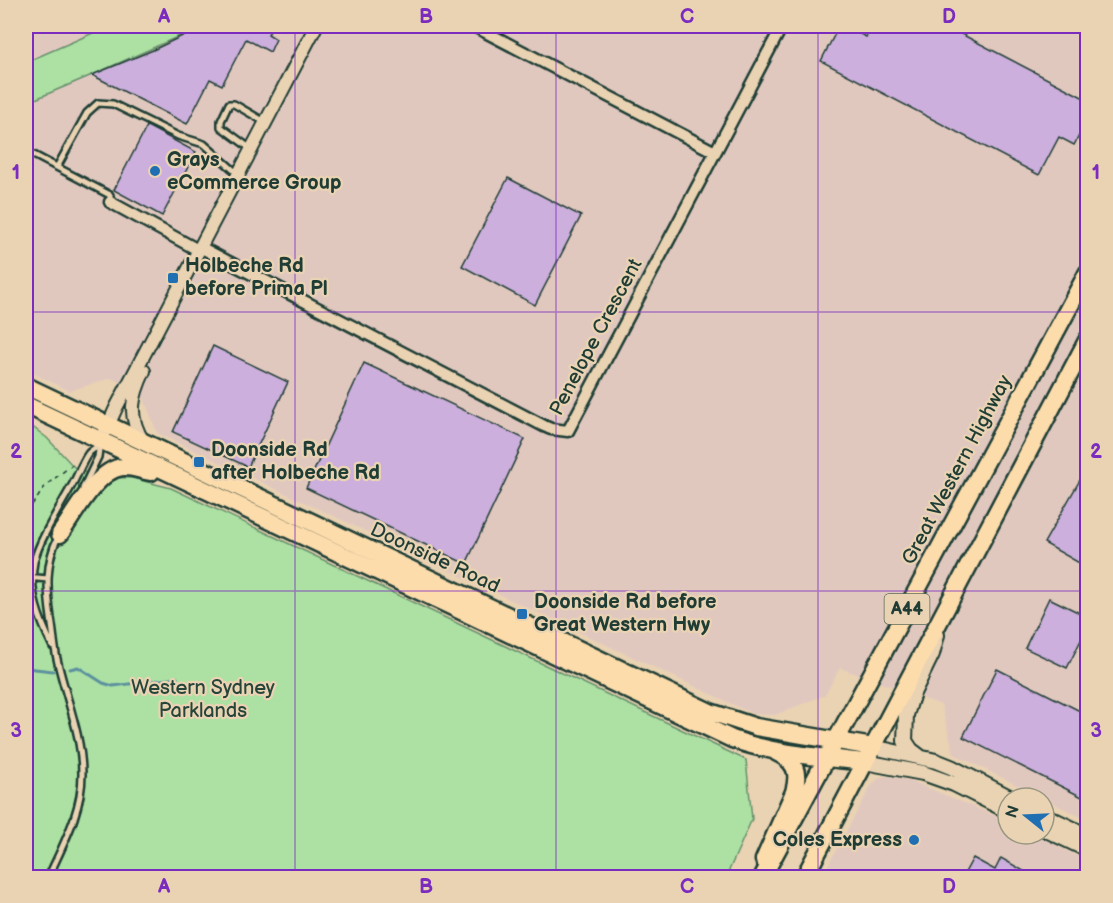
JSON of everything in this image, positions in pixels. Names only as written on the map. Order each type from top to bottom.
[{"type":"main road","name":"Great Western Highway","points":[[762,878],[1088,272]]},
{"type":"main road","name":"A44","points":[[804,878],[1088,339]]},
{"type":"main road","name":"Doonside Road","points":[[26,386],[710,712],[756,728],[836,741],[869,754]]},
{"type":"main road","name":"Doonside Road","points":[[26,405],[100,443],[732,739],[772,751],[827,758],[869,754]]},
{"type":"main road","points":[[60,534],[99,480],[111,471],[128,467],[172,475]]},
{"type":"main road","points":[[919,756],[905,741],[906,715],[913,693],[932,654],[938,624]]},
{"type":"main road","points":[[757,878],[794,792],[796,782],[796,771],[792,762],[772,751]]},
{"type":"main road","points":[[869,754],[919,756],[951,766],[996,790]]},
{"type":"main road","points":[[869,754],[954,784],[996,805]]},
{"type":"main road","points":[[1056,821],[1088,836]]},
{"type":"main road","points":[[1056,835],[1088,850]]},
{"type":"street","points":[[100,443],[316,26]]},
{"type":"street","points":[[474,26],[715,152]]},
{"type":"street","name":"Penelope Crescent","points":[[199,248],[544,426],[568,431],[782,26]]},
{"type":"street","points":[[110,202],[199,248]]},
{"type":"street","points":[[143,441],[135,429],[134,394],[149,362],[153,338]]},
{"type":"lane","points":[[57,168],[87,113],[98,103],[113,104],[178,136],[204,144],[238,174]]},
{"type":"lane","points":[[251,149],[221,127],[221,121],[229,105],[234,104],[265,123]]},
{"type":"lane","points":[[26,151],[110,195],[110,202]]},
{"type":"lane","points":[[48,878],[76,814],[81,792],[82,760],[56,654],[48,600],[48,579],[55,543],[90,475],[98,457],[100,443]]},
{"type":"lane","points":[[56,654],[36,604],[33,589],[34,562],[41,543],[88,453],[100,443]]},
{"type":"lane","points":[[26,577],[48,579]]},
{"type":"path","points":[[26,512],[46,485],[72,465]]},
{"type":"shaded area","points":[[26,26],[109,26],[26,62]]},
{"type":"shaded area","points":[[202,26],[1087,26],[1087,820],[1056,805],[1056,786],[1018,786],[954,754],[941,705],[840,668],[825,695],[775,715],[753,714],[157,433],[142,394],[111,378],[70,391],[26,370],[26,103]]},
{"type":"shaded area","name":"Coles Express","points":[[880,777],[909,780],[996,816],[996,846],[1056,845],[1087,861],[1087,877],[821,878],[871,786]]},
{"type":"green space","points":[[109,26],[202,26],[26,103],[26,62]]},
{"type":"green space","name":"Western Sydney Parklands","points":[[26,422],[47,438],[74,467],[94,477],[132,478],[171,488],[746,760],[752,819],[726,877],[26,877]]},
{"type":"building","points":[[203,26],[273,26],[268,34],[276,39],[270,52],[246,39],[222,85],[210,79],[187,124],[92,75],[153,50]]},
{"type":"building","points":[[839,26],[844,26],[866,37],[873,26],[946,26],[1088,100],[1088,119],[1074,145],[1059,137],[1039,175],[821,61]]},
{"type":"building","name":"Grays eCommerce Group","points":[[147,126],[196,152],[162,216],[114,190]]},
{"type":"building","points":[[508,178],[581,216],[535,305],[462,266]]},
{"type":"building","points":[[213,346],[288,382],[248,467],[173,432]]},
{"type":"building","points":[[364,363],[525,439],[466,564],[306,488]]},
{"type":"building","points":[[1088,466],[1088,568],[1044,543]]},
{"type":"building","points":[[1049,598],[1088,617],[1088,626],[1067,668],[1025,648]]},
{"type":"building","points":[[997,669],[1088,715],[1088,800],[963,737]]},
{"type":"building","points":[[973,858],[995,870],[1001,858],[1036,878],[962,878]]},
{"type":"waterway","points":[[70,669],[78,667],[103,683],[113,686],[177,678]]},
{"type":"waterway","points":[[26,668],[53,671]]},
{"type":"place","name":"Grays eCommerce Group","points":[[155,171]]},
{"type":"place","name":"Holbeche Rd before Prima Pl","points":[[173,278]]},
{"type":"place","name":"Doonside Rd after Holbeche Rd","points":[[199,462]]},
{"type":"place","name":"Doonside Rd before Great Western Hwy","points":[[522,614]]},
{"type":"place","name":"Coles Express","points":[[914,840]]}]
